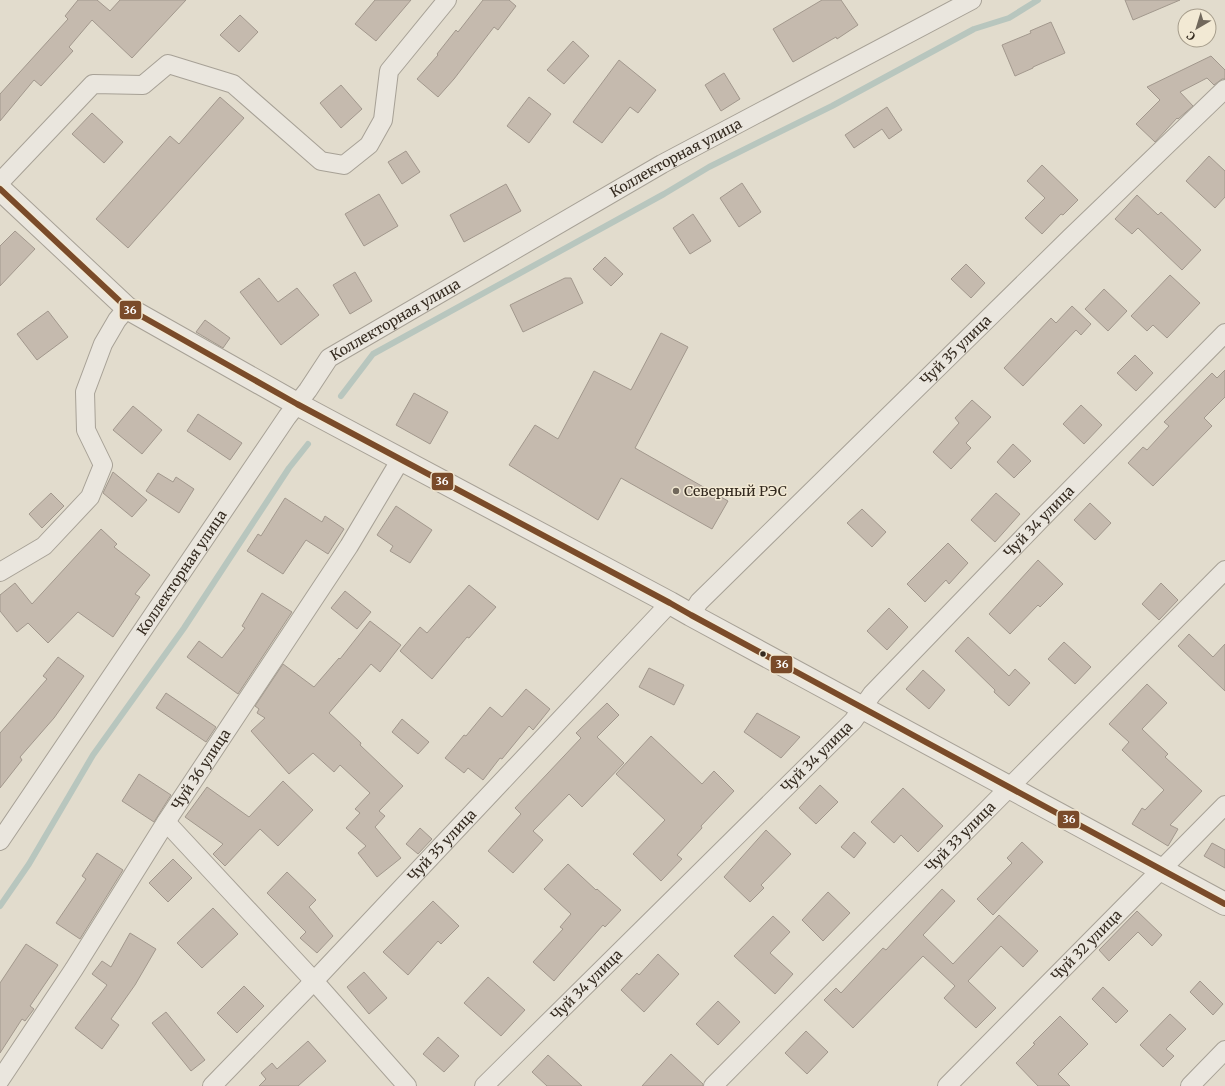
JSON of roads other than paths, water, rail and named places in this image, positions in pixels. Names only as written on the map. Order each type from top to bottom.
[{"type":"street","points":[[0,182],[93,84],[143,85],[168,64],[233,84],[321,161],[344,165],[369,145],[383,120],[390,71],[447,0]]},
{"type":"street","name":"Коллекторная улица","points":[[0,840],[287,417],[308,390],[329,358],[662,164],[972,0]]},
{"type":"street","name":"Чуй 35 улица","points":[[691,615],[699,602],[1225,88]]},
{"type":"street","points":[[0,189],[127,308],[297,404],[670,603],[1008,788],[1225,904]]},
{"type":"street","points":[[0,572],[44,546],[90,497],[103,466],[86,430],[84,392],[103,344],[117,320],[127,308]]},
{"type":"street","name":"Чуй 34 улица","points":[[484,1086],[853,721],[872,694],[1043,517],[1225,333]]},
{"type":"street","name":"Чуй 36 улица","points":[[0,1080],[74,969],[166,822],[345,552],[401,459]]},
{"type":"street","name":"Чуй 33 улица","points":[[713,1086],[1225,570]]},
{"type":"street","name":"Чуй 35 улица","points":[[212,1086],[670,603]]},
{"type":"street","name":"Чуй 32 улица","points":[[947,1086],[1225,805]]},
{"type":"street","points":[[166,822],[314,980],[407,1086]]},
{"type":"street","points":[[1190,1086],[1225,1050]]},
{"type":"waterway","points":[[341,396],[373,354],[664,194],[709,167],[832,106],[974,29],[1009,18],[1038,0]]},
{"type":"waterway","points":[[0,906],[29,864],[93,755],[184,628],[289,468],[308,444]]},
{"type":"place","name":"Северный РЭС","points":[[676,491]]}]
